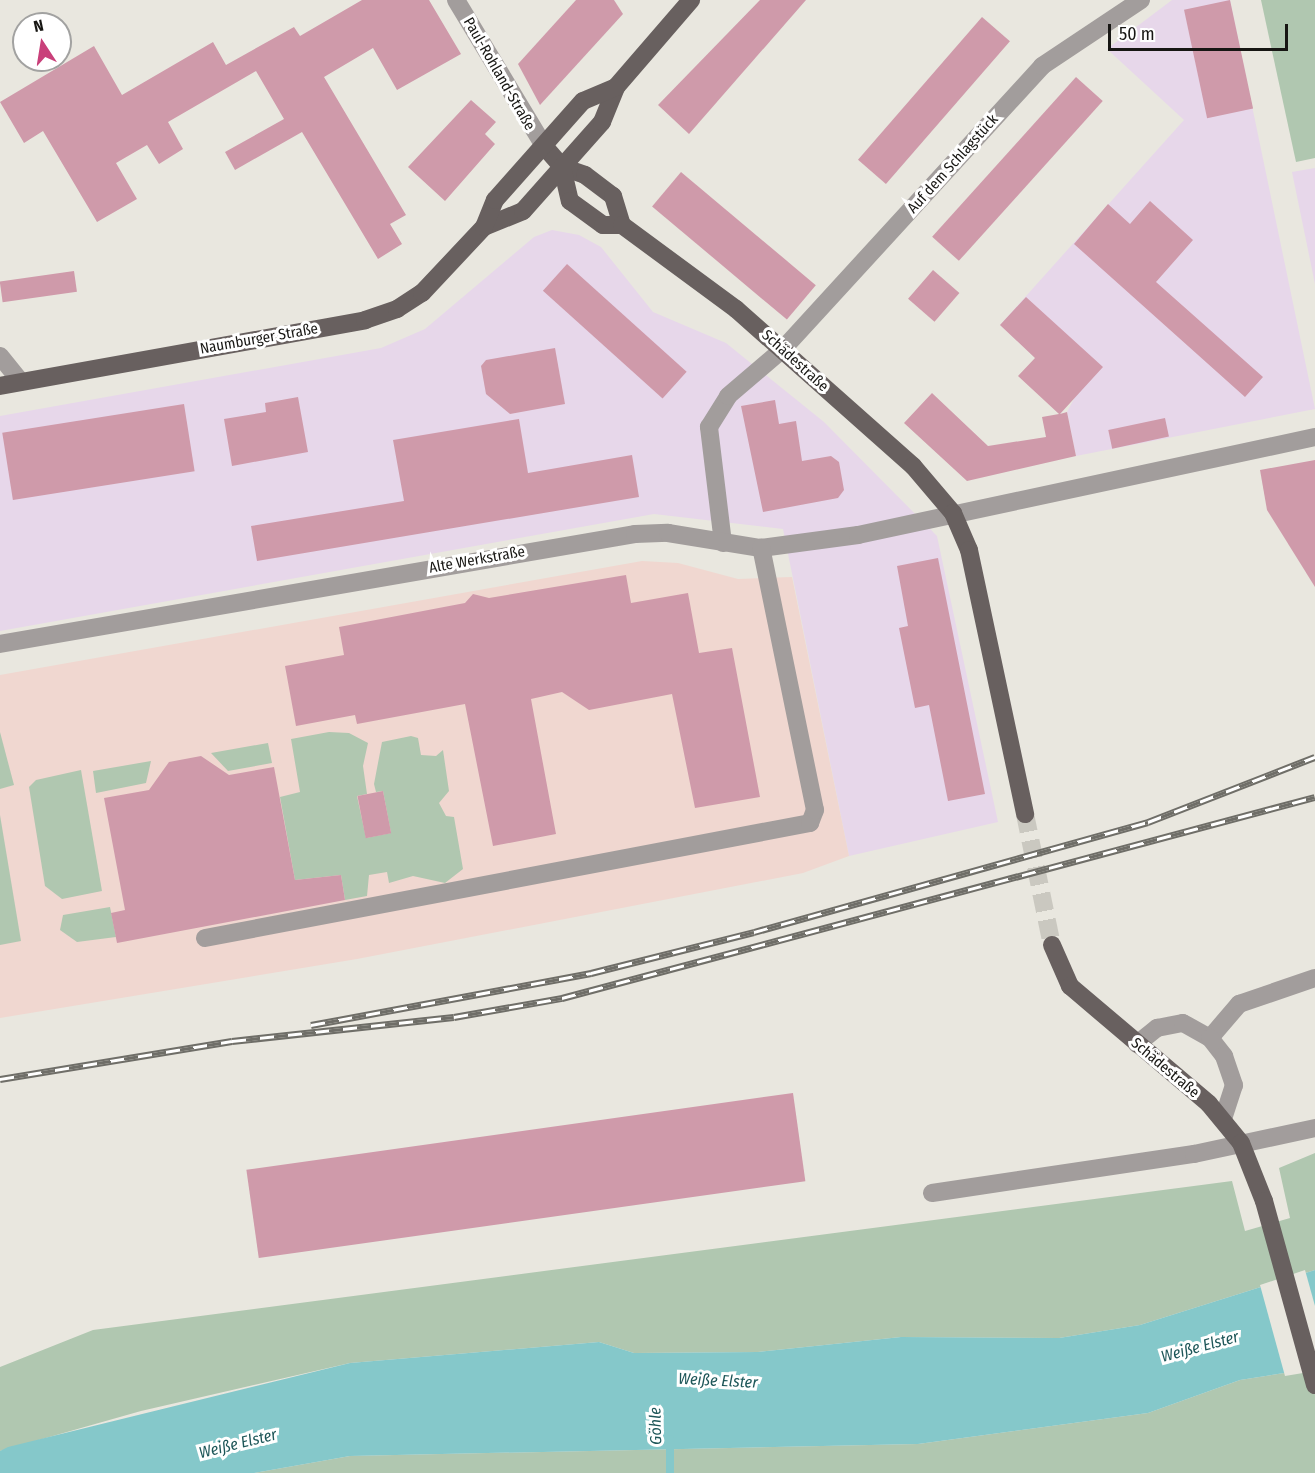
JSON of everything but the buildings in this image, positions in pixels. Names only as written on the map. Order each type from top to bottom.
[{"type":"main road","name":"Naumburger Straße","points":[[484,226],[519,215],[602,122],[616,87],[691,0]]},
{"type":"main road","name":"Naumburger Straße","points":[[0,386],[384,314],[422,293],[484,226],[495,200],[583,101],[616,87]]},
{"type":"main road","name":"Schädestraße","points":[[544,146],[562,167],[570,201],[603,225],[622,225]]},
{"type":"main road","name":"Schädestraße","points":[[562,167],[585,175],[613,196],[622,225],[783,350],[913,466],[953,513],[969,550],[1024,814]]},
{"type":"main road","name":"Schädestraße","points":[[1052,945],[1070,986],[1223,1119],[1241,1143],[1263,1201],[1315,1385]]},
{"type":"street","name":"Paul-Rohland-Straße","points":[[456,0],[544,146]]},
{"type":"street","name":"Auf dem Schlagstück","points":[[723,543],[709,427],[728,396],[783,350],[1042,66],[1141,0]]},
{"type":"street","points":[[0,356],[21,382]]},
{"type":"street","points":[[953,513],[1315,437]]},
{"type":"street","name":"Alte Werkstraße","points":[[0,644],[635,534],[668,533],[761,548],[953,513]]},
{"type":"street","points":[[205,938],[810,823],[815,810],[761,548]]},
{"type":"street","points":[[1210,1038],[1239,1004],[1315,978]]},
{"type":"street","points":[[1137,1044],[1157,1028],[1183,1023],[1210,1038],[1224,1056],[1234,1085],[1223,1119]]},
{"type":"street","points":[[932,1193],[1241,1143],[1315,1128]]},
{"type":"shaded area","points":[[1172,0],[1230,0],[1315,409],[1076,456],[1067,412],[1076,395],[1000,325],[1184,120],[1107,49]]},
{"type":"shaded area","points":[[1315,168],[1315,284],[1292,172]]},
{"type":"shaded area","points":[[552,230],[579,235],[601,247],[653,312],[726,343],[824,422],[937,536],[998,822],[849,856],[783,529],[654,514],[0,631],[0,416],[381,348],[425,329],[534,237]]},
{"type":"shaded area","points":[[642,561],[678,563],[738,579],[792,577],[849,856],[803,873],[357,959],[0,1018],[0,675]]},
{"type":"green space","points":[[1261,0],[1315,0],[1315,158],[1296,162]]},
{"type":"green space","points":[[0,732],[14,785],[0,789]]},
{"type":"green space","points":[[329,732],[349,733],[368,743],[363,766],[367,794],[357,796],[366,838],[391,833],[383,791],[376,792],[374,784],[382,742],[411,736],[418,738],[421,755],[436,756],[443,750],[449,791],[439,803],[446,816],[454,817],[463,869],[445,883],[413,876],[389,883],[387,872],[369,875],[367,896],[345,900],[341,875],[295,880],[280,797],[300,792],[291,739]]},
{"type":"green space","points":[[268,743],[272,763],[228,771],[211,753]]},
{"type":"green space","points":[[151,761],[146,783],[96,793],[93,771]]},
{"type":"green space","points":[[81,770],[102,891],[62,899],[45,886],[29,787],[36,780]]},
{"type":"green space","points":[[0,815],[21,941],[0,945]]},
{"type":"green space","points":[[110,907],[116,937],[77,942],[60,930],[63,915]]},
{"type":"green space","points":[[1315,1153],[1315,1270],[1140,1325],[1059,1338],[901,1337],[758,1352],[634,1353],[599,1342],[350,1363],[141,1411],[0,1451],[0,1367],[93,1330],[1232,1181],[1245,1231],[1290,1218],[1279,1168]]},
{"type":"green space","points":[[1315,1368],[1315,1473],[254,1473],[350,1456],[918,1444],[1148,1413],[1240,1380]]},
{"type":"water","name":"Weiße Elster","points":[[1315,1270],[1315,1368],[1240,1380],[1148,1413],[918,1444],[350,1456],[254,1473],[0,1473],[0,1451],[8,1447],[350,1363],[599,1342],[634,1353],[758,1352],[901,1337],[1059,1338],[1140,1325]]},
{"type":"pier","points":[[1305,1270],[1315,1306],[1315,1371],[1285,1376],[1260,1285]]},
{"type":"waterway","name":"Göhle","points":[[670,1439],[670,1473]]},
{"type":"tunnel","points":[[1025,814],[1052,945]]},
{"type":"railway","points":[[311,1025],[591,973],[754,932],[1148,822],[1315,757]]},
{"type":"railway","points":[[0,1079],[232,1041],[454,1017],[562,998],[1315,797]]}]
